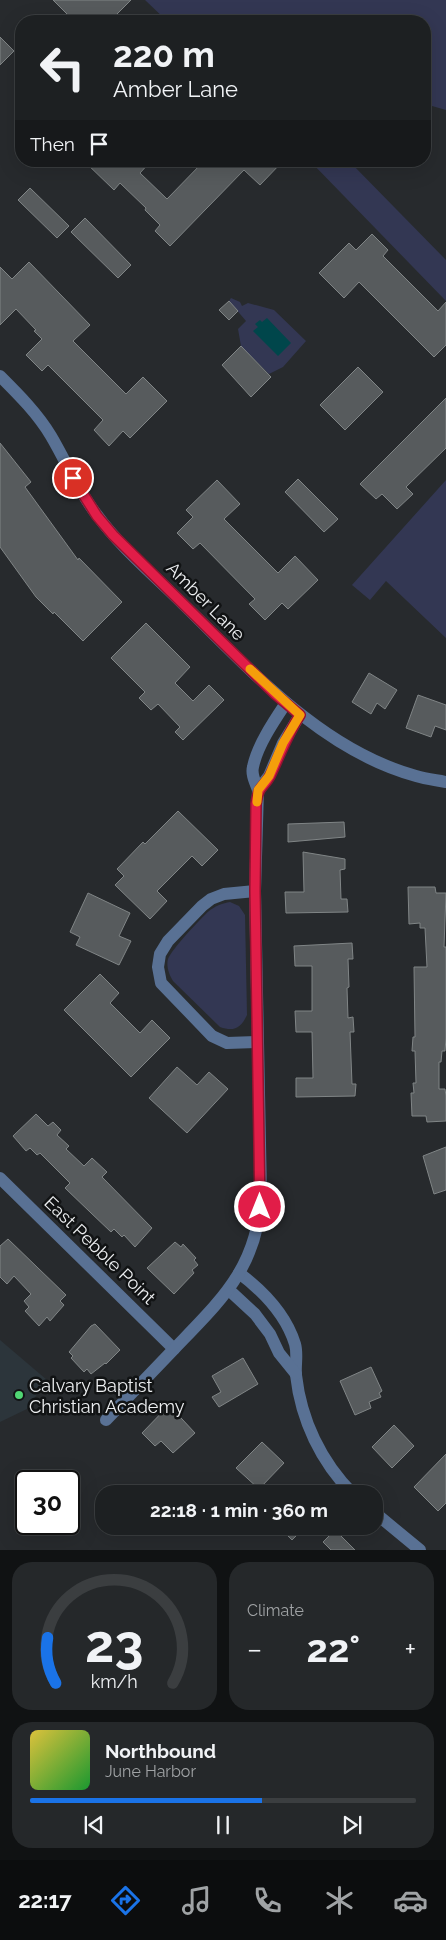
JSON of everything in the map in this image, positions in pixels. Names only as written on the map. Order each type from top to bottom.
[{"type":"street","name":"Amber Lane","points":[[0,376],[30,407],[51,436],[81,492],[108,528],[286,703],[300,715],[340,742],[386,765],[416,776],[446,782]]},
{"type":"street","points":[[106,1420],[229,1290],[239,1273],[253,1241],[260,1207],[255,891],[258,790],[253,767],[268,732],[286,703]]},
{"type":"street","points":[[258,790],[269,776],[283,743],[300,715]]},
{"type":"street","points":[[255,891],[224,894],[211,899],[202,906],[168,941],[160,954],[158,967],[161,983],[212,1036],[227,1044],[257,1042]]},
{"type":"street","name":"East Pebble Point","points":[[0,1178],[174,1348]]},
{"type":"street","points":[[239,1273],[254,1285],[272,1304],[291,1334],[296,1347],[296,1374],[310,1433],[332,1470],[345,1485]]},
{"type":"street","points":[[229,1290],[255,1314],[270,1334],[279,1353],[296,1374]]},
{"type":"street","points":[[383,1519],[420,1550]]},
{"type":"shaded area","points":[[145,0],[446,0],[446,110],[431,106],[431,15],[161,15]]},
{"type":"shaded area","points":[[316,167],[355,167],[446,260],[446,301]]},
{"type":"shaded area","points":[[231,298],[240,302],[242,306],[248,303],[274,310],[306,341],[283,367],[269,374],[241,346],[238,329],[246,321],[229,301]]},
{"type":"shaded area","points":[[267,318],[291,343],[278,356],[253,331],[258,327],[255,324]]},
{"type":"shaded area","points":[[446,480],[446,638],[386,581],[370,600],[352,585]]},
{"type":"shaded area","points":[[230,902],[239,906],[245,915],[247,1015],[240,1026],[233,1029],[220,1027],[173,981],[167,965],[170,955],[211,909]]},
{"type":"shaded area","name":"Calvary Baptist Christian Academy","points":[[0,1340],[47,1380],[27,1409],[0,1422]]},
{"type":"building","points":[[53,0],[131,0],[116,15],[68,15]]},
{"type":"building","points":[[0,37],[14,51],[0,65]]},
{"type":"building","points":[[90,167],[146,167],[140,173],[167,199],[198,167],[277,167],[260,185],[244,170],[170,246],[155,231],[160,225],[145,210],[146,208],[120,183],[114,190]]},
{"type":"building","points":[[30,188],[69,226],[57,238],[18,200]]},
{"type":"building","points":[[85,218],[131,265],[118,278],[71,232]]},
{"type":"building","points":[[372,234],[388,250],[383,256],[438,311],[446,302],[446,345],[434,357],[359,282],[344,298],[319,273],[349,243],[356,250]]},
{"type":"building","points":[[29,262],[90,325],[73,341],[126,394],[143,377],[167,401],[130,438],[123,431],[109,446],[94,430],[103,420],[48,365],[42,371],[26,355],[42,339],[16,309],[0,325],[0,267],[12,279]]},
{"type":"building","points":[[229,301],[238,311],[229,320],[219,310]]},
{"type":"building","points":[[241,346],[271,377],[251,397],[222,365]]},
{"type":"building","points":[[358,367],[383,392],[345,430],[320,405]]},
{"type":"building","points":[[446,398],[446,448],[406,487],[413,494],[397,509],[382,494],[376,499],[360,484]]},
{"type":"building","points":[[0,443],[31,482],[25,487],[78,560],[79,558],[122,602],[83,641],[36,597],[0,547]]},
{"type":"building","points":[[298,479],[338,519],[324,532],[285,492]]},
{"type":"building","points":[[217,480],[240,504],[224,519],[278,573],[295,556],[318,580],[288,609],[282,603],[265,620],[249,604],[255,599],[200,543],[193,549],[177,533],[193,517],[186,510]]},
{"type":"building","points":[[146,623],[190,667],[175,683],[193,701],[209,685],[224,700],[183,740],[175,732],[180,727],[158,704],[151,710],[139,698],[145,692],[111,658]]},
{"type":"building","points":[[369,673],[397,690],[385,709],[377,703],[371,714],[352,702]]},
{"type":"building","points":[[418,695],[446,705],[446,730],[435,726],[431,737],[406,728]]},
{"type":"building","points":[[178,811],[218,850],[202,866],[192,856],[157,891],[167,901],[150,919],[115,885],[124,876],[117,869],[143,842],[145,844]]},
{"type":"building","points":[[344,822],[345,837],[288,842],[288,824]]},
{"type":"building","points":[[303,852],[345,859],[345,869],[340,870],[341,899],[347,899],[348,912],[286,913],[285,892],[304,892]]},
{"type":"building","points":[[408,887],[435,887],[436,893],[446,893],[444,947],[446,947],[446,1038],[445,1051],[442,1051],[441,1062],[439,1062],[439,1089],[445,1089],[446,1121],[427,1122],[426,1116],[412,1116],[411,1093],[414,1093],[413,1083],[416,1083],[415,1051],[412,1051],[413,1037],[415,1037],[414,967],[427,967],[425,928],[420,928],[420,923],[409,924]]},
{"type":"building","points":[[88,893],[130,913],[119,936],[131,941],[119,965],[76,945],[80,937],[70,932]]},
{"type":"building","points":[[352,943],[353,959],[348,959],[349,987],[347,988],[348,1018],[353,1017],[354,1032],[350,1032],[352,1084],[356,1084],[355,1096],[296,1097],[296,1078],[313,1078],[312,1032],[296,1032],[295,1011],[312,1011],[312,966],[295,966],[294,946]]},
{"type":"building","points":[[100,974],[119,993],[110,1003],[140,1033],[152,1020],[170,1038],[131,1077],[64,1010]]},
{"type":"building","points":[[177,1067],[197,1085],[209,1072],[228,1089],[187,1133],[149,1098]]},
{"type":"building","points":[[36,1114],[48,1126],[53,1122],[61,1130],[57,1135],[69,1146],[66,1149],[84,1166],[92,1158],[107,1172],[102,1177],[152,1228],[135,1247],[124,1235],[122,1237],[114,1229],[111,1232],[65,1188],[70,1183],[40,1153],[37,1155],[30,1148],[26,1151],[13,1136]]},
{"type":"building","points":[[446,1147],[446,1190],[434,1194],[423,1156]]},
{"type":"building","points":[[8,1239],[66,1295],[60,1301],[64,1305],[50,1321],[47,1317],[39,1326],[25,1311],[29,1307],[24,1301],[31,1294],[14,1276],[7,1284],[0,1277],[0,1246]]},
{"type":"building","points":[[175,1242],[181,1247],[183,1244],[196,1258],[194,1260],[198,1265],[192,1270],[194,1273],[174,1294],[147,1268]]},
{"type":"building","points":[[95,1324],[120,1350],[106,1364],[91,1374],[87,1369],[84,1372],[71,1358],[73,1356],[69,1352],[91,1326]]},
{"type":"building","points":[[243,1358],[258,1384],[219,1407],[212,1397],[221,1392],[212,1376]]},
{"type":"building","points":[[371,1367],[382,1391],[379,1393],[381,1397],[369,1402],[371,1408],[355,1415],[340,1381]]},
{"type":"building","points":[[169,1405],[195,1433],[173,1453],[161,1441],[155,1446],[142,1433]]},
{"type":"building","points":[[394,1425],[414,1446],[392,1468],[372,1447]]},
{"type":"building","points":[[262,1442],[284,1463],[263,1485],[255,1485],[236,1468]]},
{"type":"building","points":[[446,1454],[446,1503],[438,1511],[414,1487]]},
{"type":"building","points":[[287,1535],[297,1535],[292,1540]]},
{"type":"building","points":[[330,1535],[340,1535],[355,1550],[331,1550],[323,1542]]},
{"type":"slow traffic","points":[[250,669],[300,715],[283,743],[269,776],[258,790],[257,802]]},
{"type":"place","name":"Calvary Baptist Christian Academy","points":[[19,1395]]},
{"type":"route","points":[[73,478],[97,516],[113,535],[275,694],[300,715],[283,743],[269,776],[258,790],[256,804],[255,891],[260,1207]]}]
